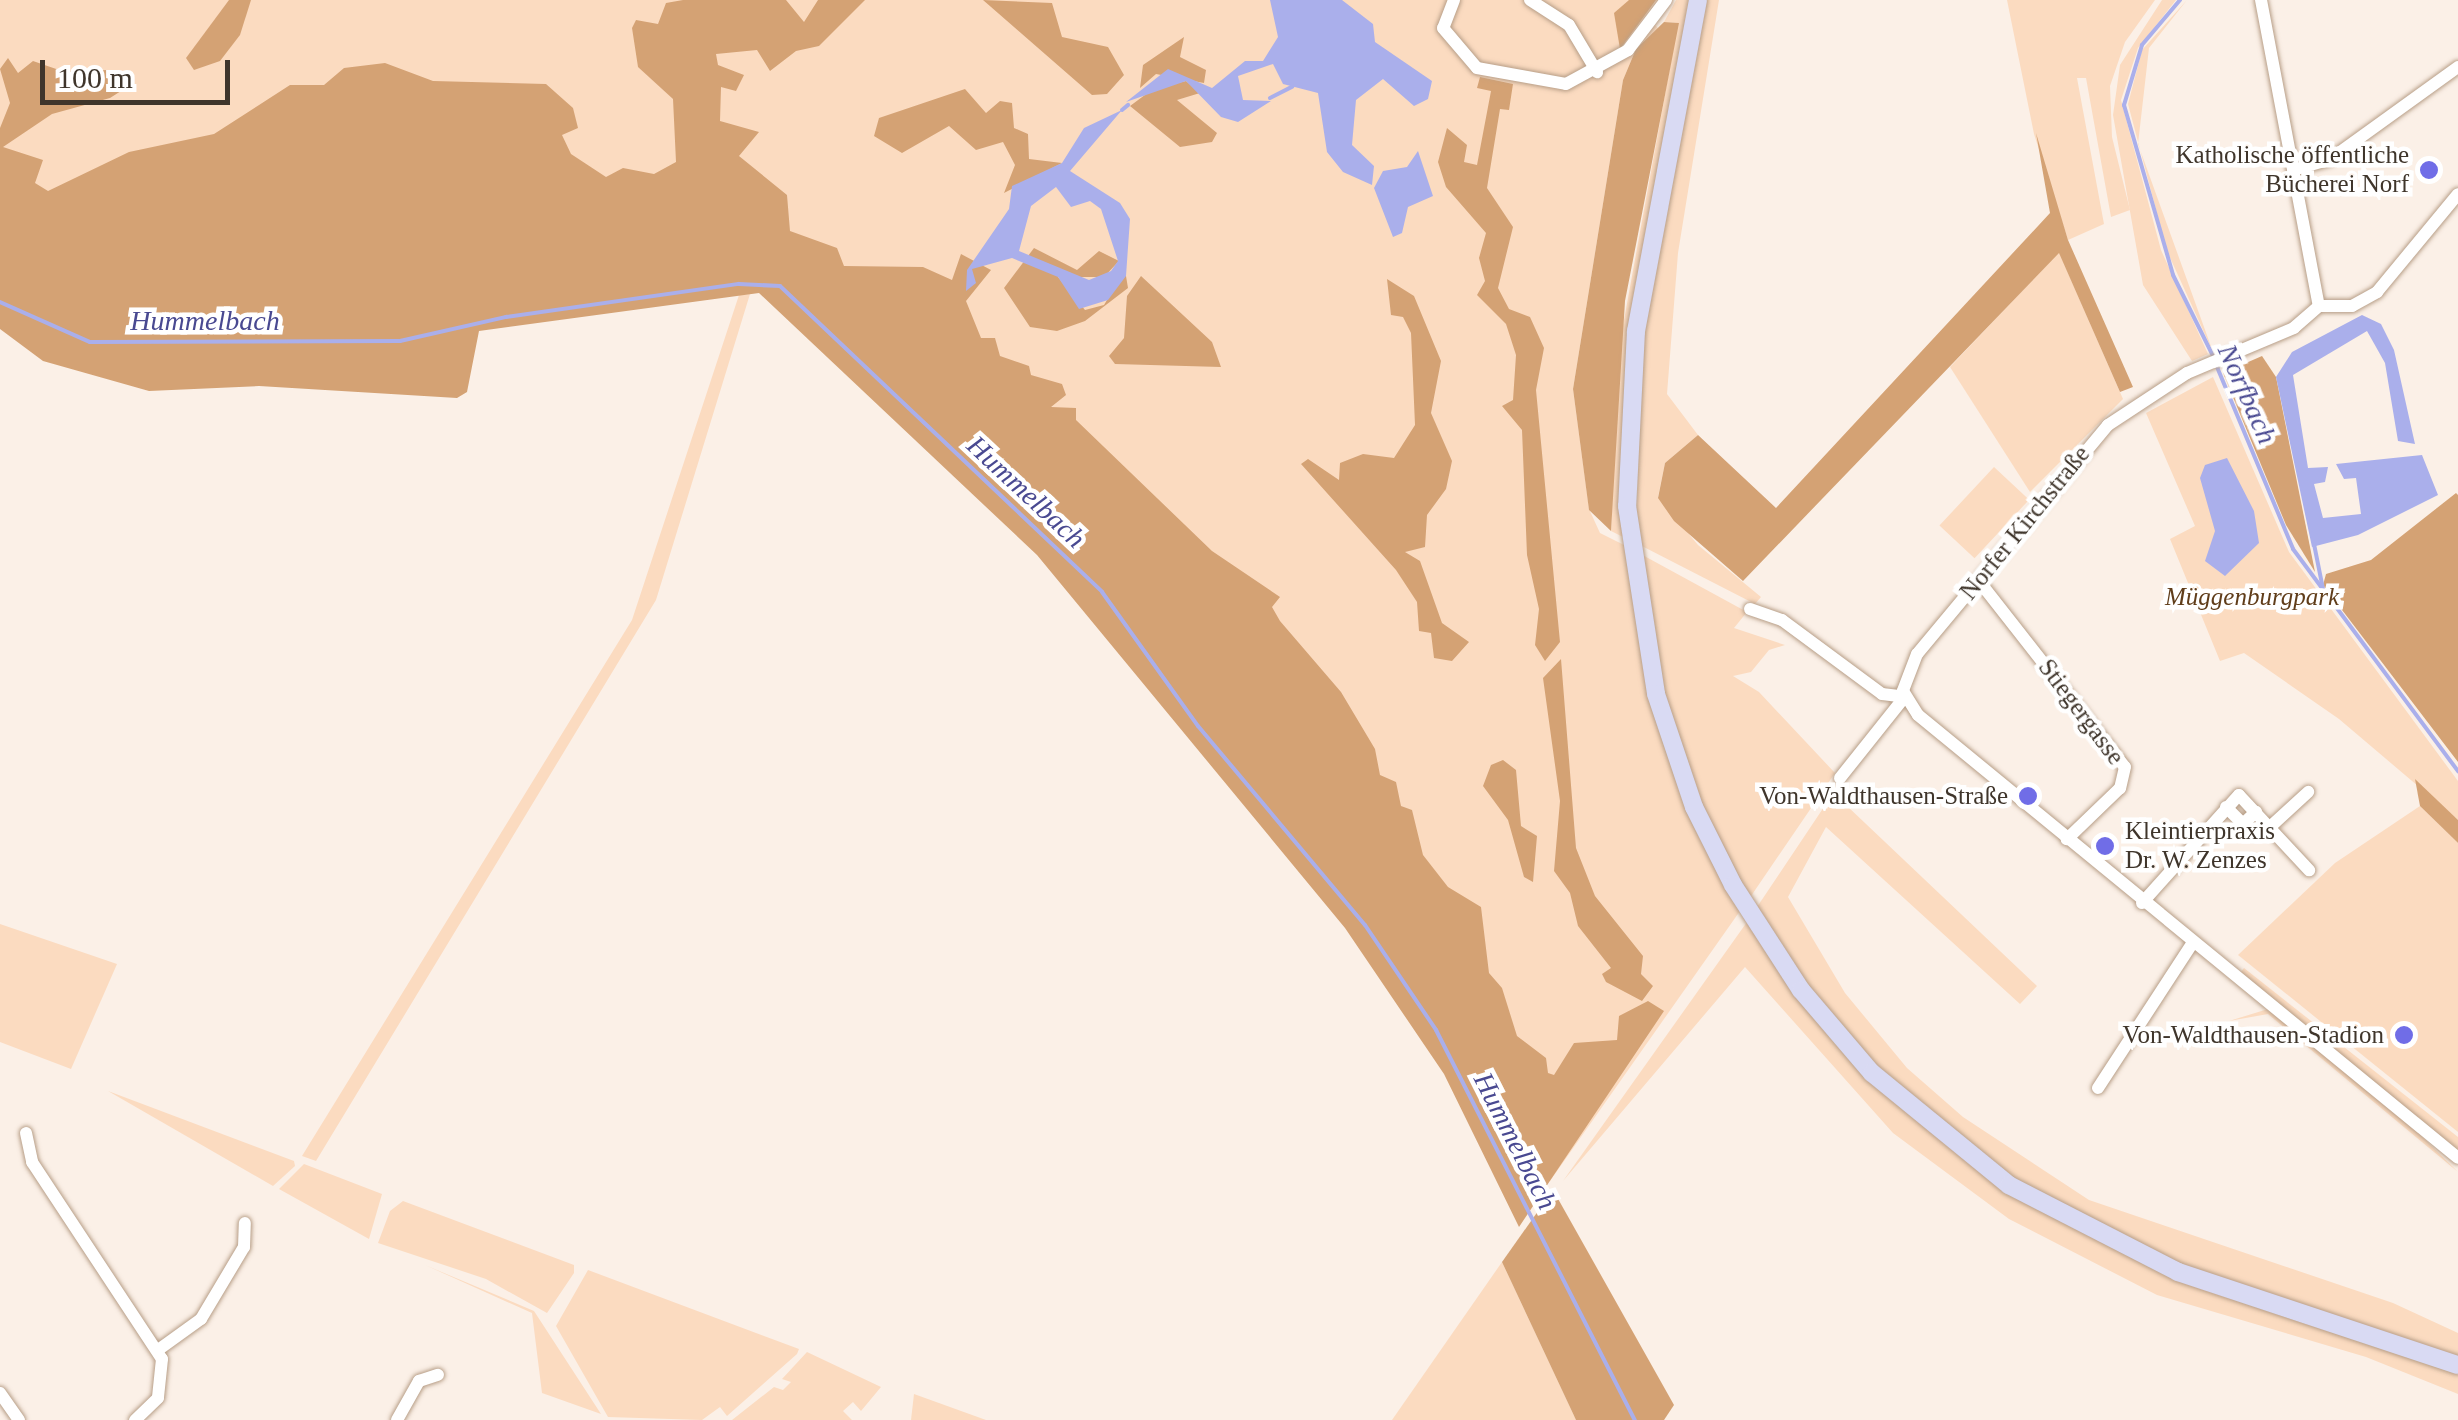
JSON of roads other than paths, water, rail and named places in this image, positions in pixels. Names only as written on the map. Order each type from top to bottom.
[{"type":"main road","points":[[1698,0],[1636,331],[1628,506],[1656,694],[1694,807],[1733,886],[1840,1038],[1908,1107],[1994,1176],[2087,1232],[2178,1272],[2458,1365]]},
{"type":"street","points":[[1454,0],[1443,28],[1477,68],[1566,84],[1597,72],[1650,30],[1666,0]]},
{"type":"street","points":[[1530,0],[1568,25],[1597,72]]},
{"type":"street","points":[[2261,0],[2318,306]]},
{"type":"street","points":[[2294,170],[2328,160],[2458,67]]},
{"type":"street","name":"Norfer Kirchstraße","points":[[1840,778],[1874,726],[1904,690],[1909,665],[2082,448],[2142,399],[2217,360],[2294,328],[2318,306],[2352,306],[2377,292],[2458,194]]},
{"type":"street","name":"Stiegergasse","points":[[1979,581],[2125,767],[2120,788],[2067,839]]},
{"type":"street","points":[[1750,608],[1782,620],[1882,694],[1904,690],[2142,903],[2458,1158]]},
{"type":"street","points":[[2270,827],[2308,792]]},
{"type":"street","points":[[2142,903],[2239,795],[2309,870]]},
{"type":"street","points":[[2098,1088],[2193,942]]},
{"type":"street","points":[[26,1134],[32,1162],[158,1350],[162,1390],[135,1420]]},
{"type":"street","points":[[158,1350],[201,1319],[244,1247],[245,1223]]},
{"type":"street","points":[[397,1420],[420,1381],[438,1375]]},
{"type":"street","points":[[0,1393],[18,1420]]},
{"type":"water","points":[[1270,0],[1342,0],[1373,24],[1375,42],[1432,81],[1428,99],[1414,106],[1383,79],[1356,100],[1352,145],[1374,166],[1372,185],[1343,172],[1327,152],[1318,93],[1283,84],[1273,64],[1238,76],[1243,100],[1271,101],[1238,122],[1221,117],[1186,81],[1126,102],[1168,69],[1212,88],[1245,61],[1263,61],[1278,37]]},
{"type":"water","points":[[1122,110],[1070,171],[1120,203],[1130,219],[1126,276],[1108,300],[1079,309],[1058,277],[1012,258],[972,269],[976,283],[966,291],[967,270],[1009,209],[1012,186],[1062,163],[1084,128]],"holes":[[[1056,187],[1071,207],[1090,201],[1101,209],[1118,261],[1111,271],[1089,280],[1019,251],[1031,206]]]},
{"type":"water","points":[[1418,151],[1433,196],[1408,207],[1402,233],[1393,237],[1374,188],[1383,171],[1407,167]]},
{"type":"water","points":[[2362,315],[2381,324],[2394,350],[2415,444],[2398,441],[2385,363],[2367,331],[2293,375],[2308,468],[2328,467],[2325,482],[2314,484],[2323,518],[2361,514],[2356,478],[2344,479],[2336,464],[2422,455],[2438,495],[2358,535],[2312,547],[2276,377],[2292,352]]},
{"type":"water","points":[[2227,458],[2254,511],[2259,543],[2225,576],[2205,561],[2215,531],[2200,478],[2205,465]]},
{"type":"waterway","name":"Norfbach","points":[[2180,0],[2142,45],[2124,105],[2173,275],[2214,358]]},
{"type":"waterway","points":[[1270,98],[1292,87]]},
{"type":"waterway","points":[[1122,110],[1128,105]]},
{"type":"waterway","name":"Hummelbach","points":[[0,302],[90,342],[400,341],[506,317],[739,284],[780,286],[1102,592],[1198,726],[1365,925],[1436,1030],[1635,1420]]},
{"type":"waterway","name":"Norfbach","points":[[2217,367],[2293,549],[2458,771]]},
{"type":"waterway","points":[[2314,544],[2323,589]]},
{"type":"place","name":"Katholische öffentliche Bücherei Norf","points":[[2429,170]]},
{"type":"place","name":"Von-Waldthausen-Straße","points":[[2028,796]]},
{"type":"place","name":"Kleintierpraxis Dr. W. Zenzes","points":[[2105,846]]},
{"type":"place","name":"Von-Waldthausen-Stadion","points":[[2404,1035]]},
{"type":"park label","name":"Müggenburgpark","points":[[2252,597]]}]
